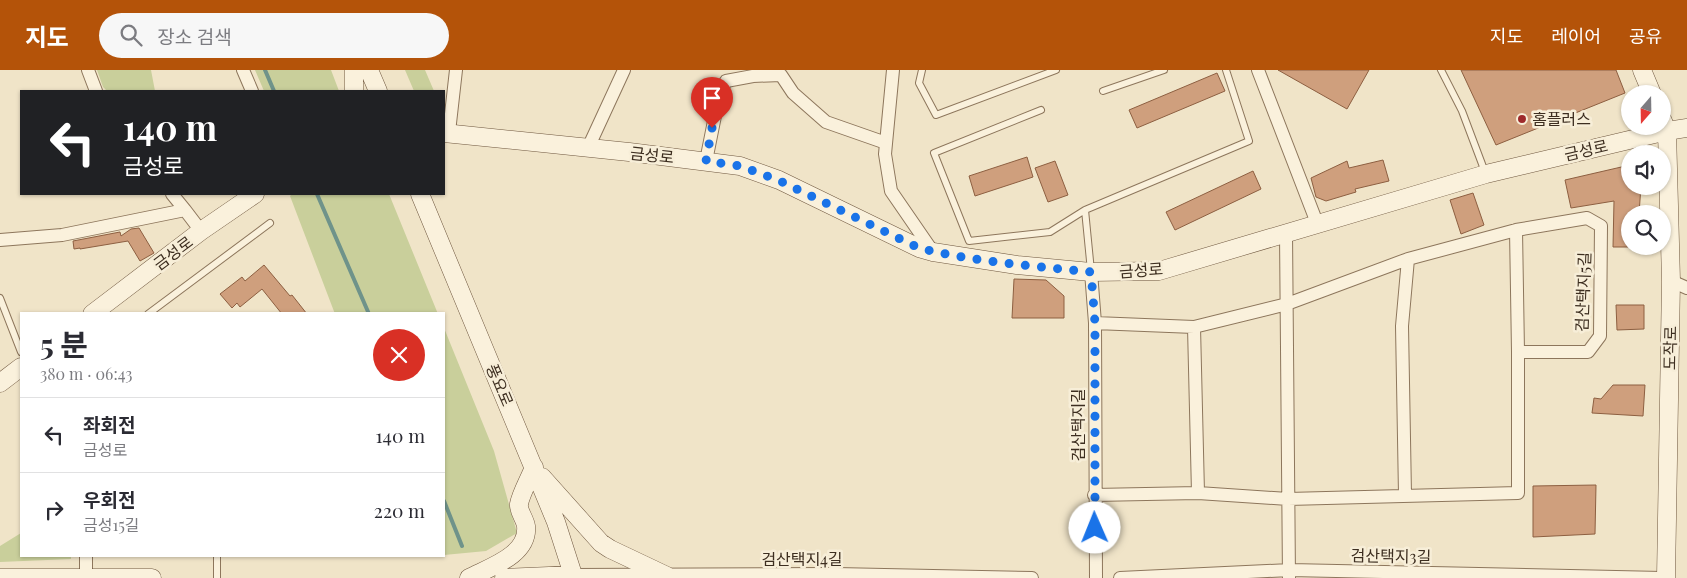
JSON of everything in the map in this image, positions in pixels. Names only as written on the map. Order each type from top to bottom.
[{"type":"street","points":[[88,70],[96,90]]},
{"type":"street","points":[[243,70],[252,90]]},
{"type":"street","points":[[354,70],[354,90]]},
{"type":"street","points":[[369,70],[378,90]]},
{"type":"street","points":[[446,132],[456,70]]},
{"type":"street","points":[[588,148],[624,70]]},
{"type":"street","points":[[893,70],[885,154],[891,191],[933,252]]},
{"type":"street","points":[[1258,70],[1317,223]]},
{"type":"street","points":[[1642,70],[1648,85]]},
{"type":"street","points":[[706,161],[718,96],[726,81],[752,73],[781,75],[793,93],[826,122],[886,142]]},
{"type":"street","name":"금성로","points":[[1671,126],[1687,128]]},
{"type":"street","name":"금성로","points":[[446,132],[740,166],[778,180],[911,245],[933,252],[1017,265],[1091,272],[1159,272],[1317,223],[1628,135]]},
{"type":"street","name":"도작로","points":[[1665,135],[1671,281],[1666,578]]},
{"type":"street","points":[[173,195],[200,232]]},
{"type":"street","name":"금성로","points":[[95,312],[200,232],[255,195]]},
{"type":"street","name":"풍요로","points":[[420,195],[556,522],[573,577]]},
{"type":"street","points":[[0,240],[62,235],[185,210]]},
{"type":"street","name":"검산택지5길","points":[[1095,323],[1194,327],[1287,304],[1408,259],[1516,230],[1587,218],[1601,226],[1600,336],[1588,352],[1518,352]]},
{"type":"street","points":[[1094,495],[1198,494],[1288,499],[1518,493],[1516,230]]},
{"type":"street","points":[[1286,233],[1289,574]]},
{"type":"street","points":[[1405,495],[1402,326],[1408,259]]},
{"type":"street","name":"검산택지길","points":[[1091,272],[1095,323],[1094,495],[1096,578]]},
{"type":"street","points":[[1671,281],[1687,288]]},
{"type":"street","points":[[1194,327],[1198,494]]},
{"type":"street","points":[[0,383],[20,368]]},
{"type":"street","points":[[470,578],[510,557],[520,547],[525,536],[526,526],[519,505],[534,467],[601,542],[610,549],[665,577]]},
{"type":"street","points":[[86,557],[86,578]]},
{"type":"street","name":"검산택지3길","points":[[1120,578],[1289,574],[1662,578]]},
{"type":"street","name":"검산택지4길","points":[[573,577],[836,576],[1032,578]]},
{"type":"street","points":[[504,578],[573,577]]},
{"type":"street","points":[[0,578],[152,578]]},
{"type":"lane","points":[[922,70],[919,83],[936,115],[1056,70]]},
{"type":"lane","points":[[1103,91],[1164,70]]},
{"type":"lane","points":[[1041,110],[934,153],[969,241],[1050,232],[1085,210],[1248,141],[1226,70]]},
{"type":"lane","points":[[1441,70],[1462,110],[1486,174]]},
{"type":"lane","points":[[1085,210],[1091,272]]},
{"type":"lane","points":[[151,312],[270,223]]},
{"type":"lane","points":[[0,298],[20,349]]},
{"type":"lane","points":[[217,557],[217,578]]},
{"type":"green space","points":[[97,70],[151,70],[155,90],[106,90],[103,87]]},
{"type":"green space","points":[[255,70],[331,70],[339,90],[264,90]]},
{"type":"green space","points":[[405,70],[425,70],[434,90],[414,90]]},
{"type":"green space","points":[[389,195],[437,312],[334,312],[290,196]]},
{"type":"green space","points":[[445,330],[494,451],[517,533],[486,551],[445,555]]},
{"type":"green space","points":[[20,534],[20,557],[71,557],[71,559],[0,562],[0,546]]},
{"type":"building","points":[[1278,70],[1369,70],[1347,109]]},
{"type":"building","name":"홈플러스","points":[[1461,70],[1616,70],[1622,85],[1621,95],[1496,145]]},
{"type":"building","points":[[1217,73],[1225,91],[1137,128],[1129,110]]},
{"type":"building","points":[[1027,157],[1033,177],[975,196],[969,176]]},
{"type":"building","points":[[1383,160],[1389,181],[1355,189],[1356,192],[1326,201],[1316,197],[1311,178],[1347,161],[1349,168]]},
{"type":"building","points":[[1055,161],[1068,195],[1048,202],[1035,168]]},
{"type":"building","points":[[1621,167],[1621,195],[1640,195],[1640,205],[1621,205],[1621,247],[1613,247],[1614,201],[1571,208],[1565,180]]},
{"type":"building","points":[[1253,171],[1261,189],[1175,230],[1166,212]]},
{"type":"building","points":[[1473,193],[1484,225],[1461,234],[1450,200]]},
{"type":"building","points":[[139,228],[154,253],[140,261],[128,241],[74,249],[73,241],[120,232],[121,236],[131,229]]},
{"type":"building","points":[[264,265],[305,312],[280,312],[262,289],[240,307],[237,303],[232,308],[220,294],[242,277],[245,281]]},
{"type":"building","points":[[1014,279],[1046,280],[1064,296],[1064,318],[1012,318]]},
{"type":"building","points":[[1616,305],[1644,305],[1644,329],[1617,330]]},
{"type":"building","points":[[1613,385],[1645,385],[1643,416],[1592,413],[1594,398],[1601,399]]},
{"type":"building","points":[[1596,485],[1595,534],[1533,537],[1533,486]]},
{"type":"waterway","points":[[265,70],[274,90]]},
{"type":"waterway","points":[[317,195],[368,312]]},
{"type":"waterway","points":[[445,504],[462,546]]},
{"type":"place","name":"홈플러스","points":[[1522,119]]},
{"type":"route","points":[[712,128],[706,161],[740,166],[778,180],[919,248],[933,252],[1017,265],[1091,272],[1095,323],[1095,528]]}]
